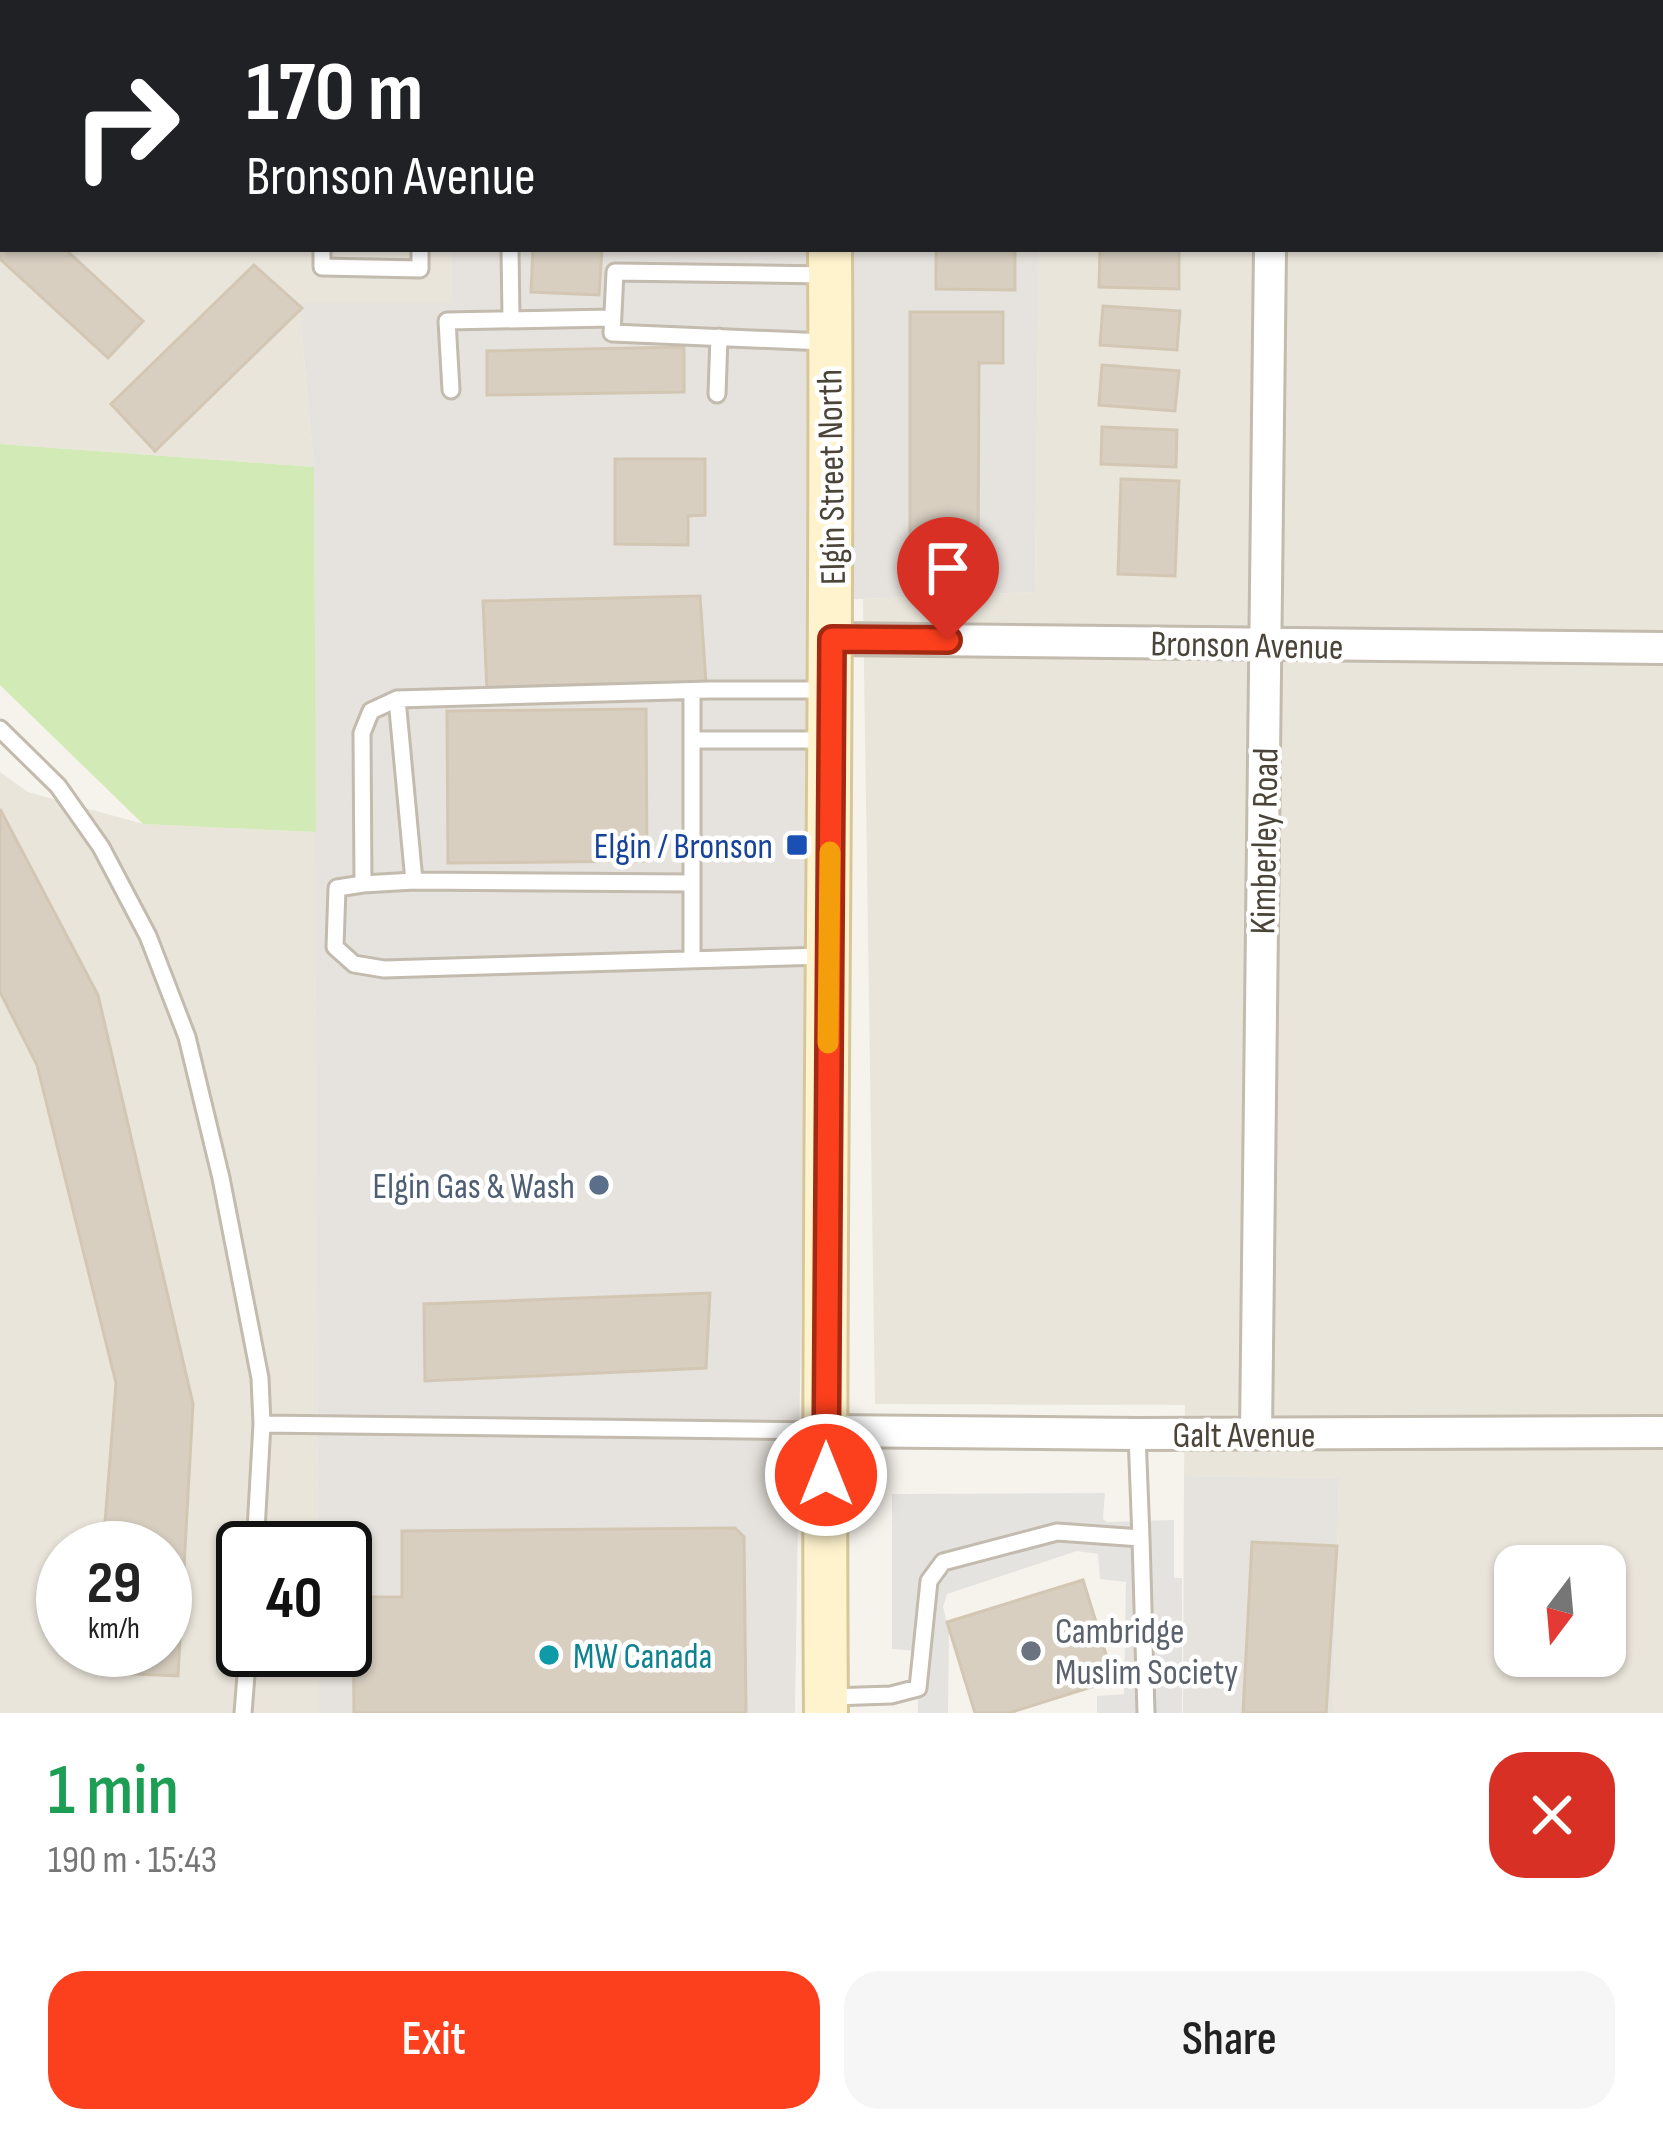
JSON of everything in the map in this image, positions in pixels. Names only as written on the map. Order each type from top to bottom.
[{"type":"street","name":"Kimberley Road","points":[[1256,1434],[1270,252]]},
{"type":"street","name":"Elgin Street North","points":[[826,1705],[830,262]]},
{"type":"street","name":"Bronson Avenue","points":[[832,639],[1663,648]]},
{"type":"street","name":"Galt Avenue","points":[[826,1431],[1663,1432]]},
{"type":"lane","points":[[322,252],[322,268],[420,269],[420,252]]},
{"type":"lane","points":[[510,252],[511,318]]},
{"type":"lane","points":[[828,342],[612,333],[612,318],[615,272],[830,262]]},
{"type":"lane","points":[[451,390],[447,321],[612,318]]},
{"type":"lane","points":[[718,337],[718,394]]},
{"type":"lane","points":[[363,884],[362,733],[371,711],[397,699],[831,690]]},
{"type":"lane","points":[[692,691],[692,961]]},
{"type":"lane","points":[[397,699],[414,881]]},
{"type":"lane","points":[[0,729],[58,785],[101,847],[148,936],[187,1037],[221,1178],[260,1378],[257,1521]]},
{"type":"lane","points":[[692,740],[831,740]]},
{"type":"lane","points":[[692,883],[414,881],[337,888],[335,947],[354,964],[384,969],[829,956]]},
{"type":"lane","points":[[262,1424],[826,1431]]},
{"type":"lane","points":[[1137,1434],[1146,1713]]},
{"type":"lane","points":[[826,1705],[918,1688],[929,1581],[943,1562],[1057,1532],[1141,1538]]},
{"type":"lane","points":[[243,1713],[246,1677]]},
{"type":"shaded area","points":[[0,252],[452,252],[452,303],[299,303],[314,467],[0,444]]},
{"type":"shaded area","points":[[452,252],[1039,252],[1035,592],[812,601],[795,1713],[319,1713],[319,1677],[372,1677],[372,1521],[318,1521],[314,467],[299,303],[452,303]]},
{"type":"shaded area","points":[[1039,252],[1663,252],[1663,1713],[1333,1713],[1339,1478],[1184,1476],[1185,1405],[875,1404],[863,599],[1035,592]]},
{"type":"shaded area","points":[[0,772],[28,792],[143,824],[316,832],[318,1521],[216,1521],[216,1677],[319,1677],[319,1713],[0,1713]]},
{"type":"shaded area","points":[[1184,1476],[1339,1478],[1333,1713],[1183,1713]]},
{"type":"shaded area","points":[[1105,1493],[1103,1519],[1107,1522],[1174,1520],[1174,1578],[1182,1578],[1182,1713],[1097,1713],[1097,1696],[1124,1694],[1126,1582],[1100,1579],[1098,1554],[1077,1551],[947,1594],[943,1607],[949,1632],[948,1713],[918,1713],[917,1651],[892,1649],[892,1494]]},
{"type":"green space","points":[[0,444],[314,467],[316,832],[143,824],[0,685]]},
{"type":"building","points":[[0,252],[68,252],[143,321],[108,358],[0,259]]},
{"type":"building","points":[[533,252],[602,252],[599,295],[531,292]]},
{"type":"building","points":[[936,252],[1015,252],[1015,290],[936,289]]},
{"type":"building","points":[[1100,252],[1179,252],[1179,289],[1099,287]]},
{"type":"building","points":[[254,265],[302,308],[155,451],[111,404]]},
{"type":"building","points":[[1103,306],[1180,311],[1177,350],[1100,345]]},
{"type":"building","points":[[910,312],[1003,312],[1003,363],[979,363],[978,561],[910,560]]},
{"type":"building","points":[[684,347],[684,392],[487,395],[487,351]]},
{"type":"building","points":[[1102,365],[1179,371],[1175,411],[1099,405]]},
{"type":"building","points":[[1102,427],[1177,430],[1176,467],[1101,464]]},
{"type":"building","points":[[615,459],[705,459],[705,515],[688,516],[688,545],[615,544]]},
{"type":"building","points":[[1121,479],[1179,481],[1175,576],[1118,574]]},
{"type":"building","points":[[700,596],[706,683],[487,691],[483,601]]},
{"type":"building","points":[[646,709],[647,861],[448,863],[447,711]]},
{"type":"building","points":[[0,809],[98,995],[193,1404],[187,1521],[105,1521],[116,1383],[37,1065],[0,992]]},
{"type":"building","points":[[710,1293],[706,1368],[425,1381],[424,1304]]},
{"type":"building","name":"MW Canada","points":[[735,1528],[744,1537],[746,1713],[354,1713],[354,1677],[372,1677],[372,1597],[402,1597],[402,1531]]},
{"type":"building","points":[[1252,1542],[1337,1546],[1326,1713],[1243,1713]]},
{"type":"building","name":"Cambridge Muslim Society","points":[[1083,1580],[1114,1680],[1009,1713],[975,1713],[947,1622]]},
{"type":"slow traffic","points":[[828,1043],[830,852]]},
{"type":"place","name":"Elgin / Bronson","points":[[797,845]]},
{"type":"place","name":"Elgin Gas & Wash","points":[[599,1185]]},
{"type":"place","name":"Cambridge Muslim Society","points":[[1031,1651]]},
{"type":"place","name":"MW Canada","points":[[549,1655]]},
{"type":"route","points":[[826,1475],[832,639],[948,640]]}]
